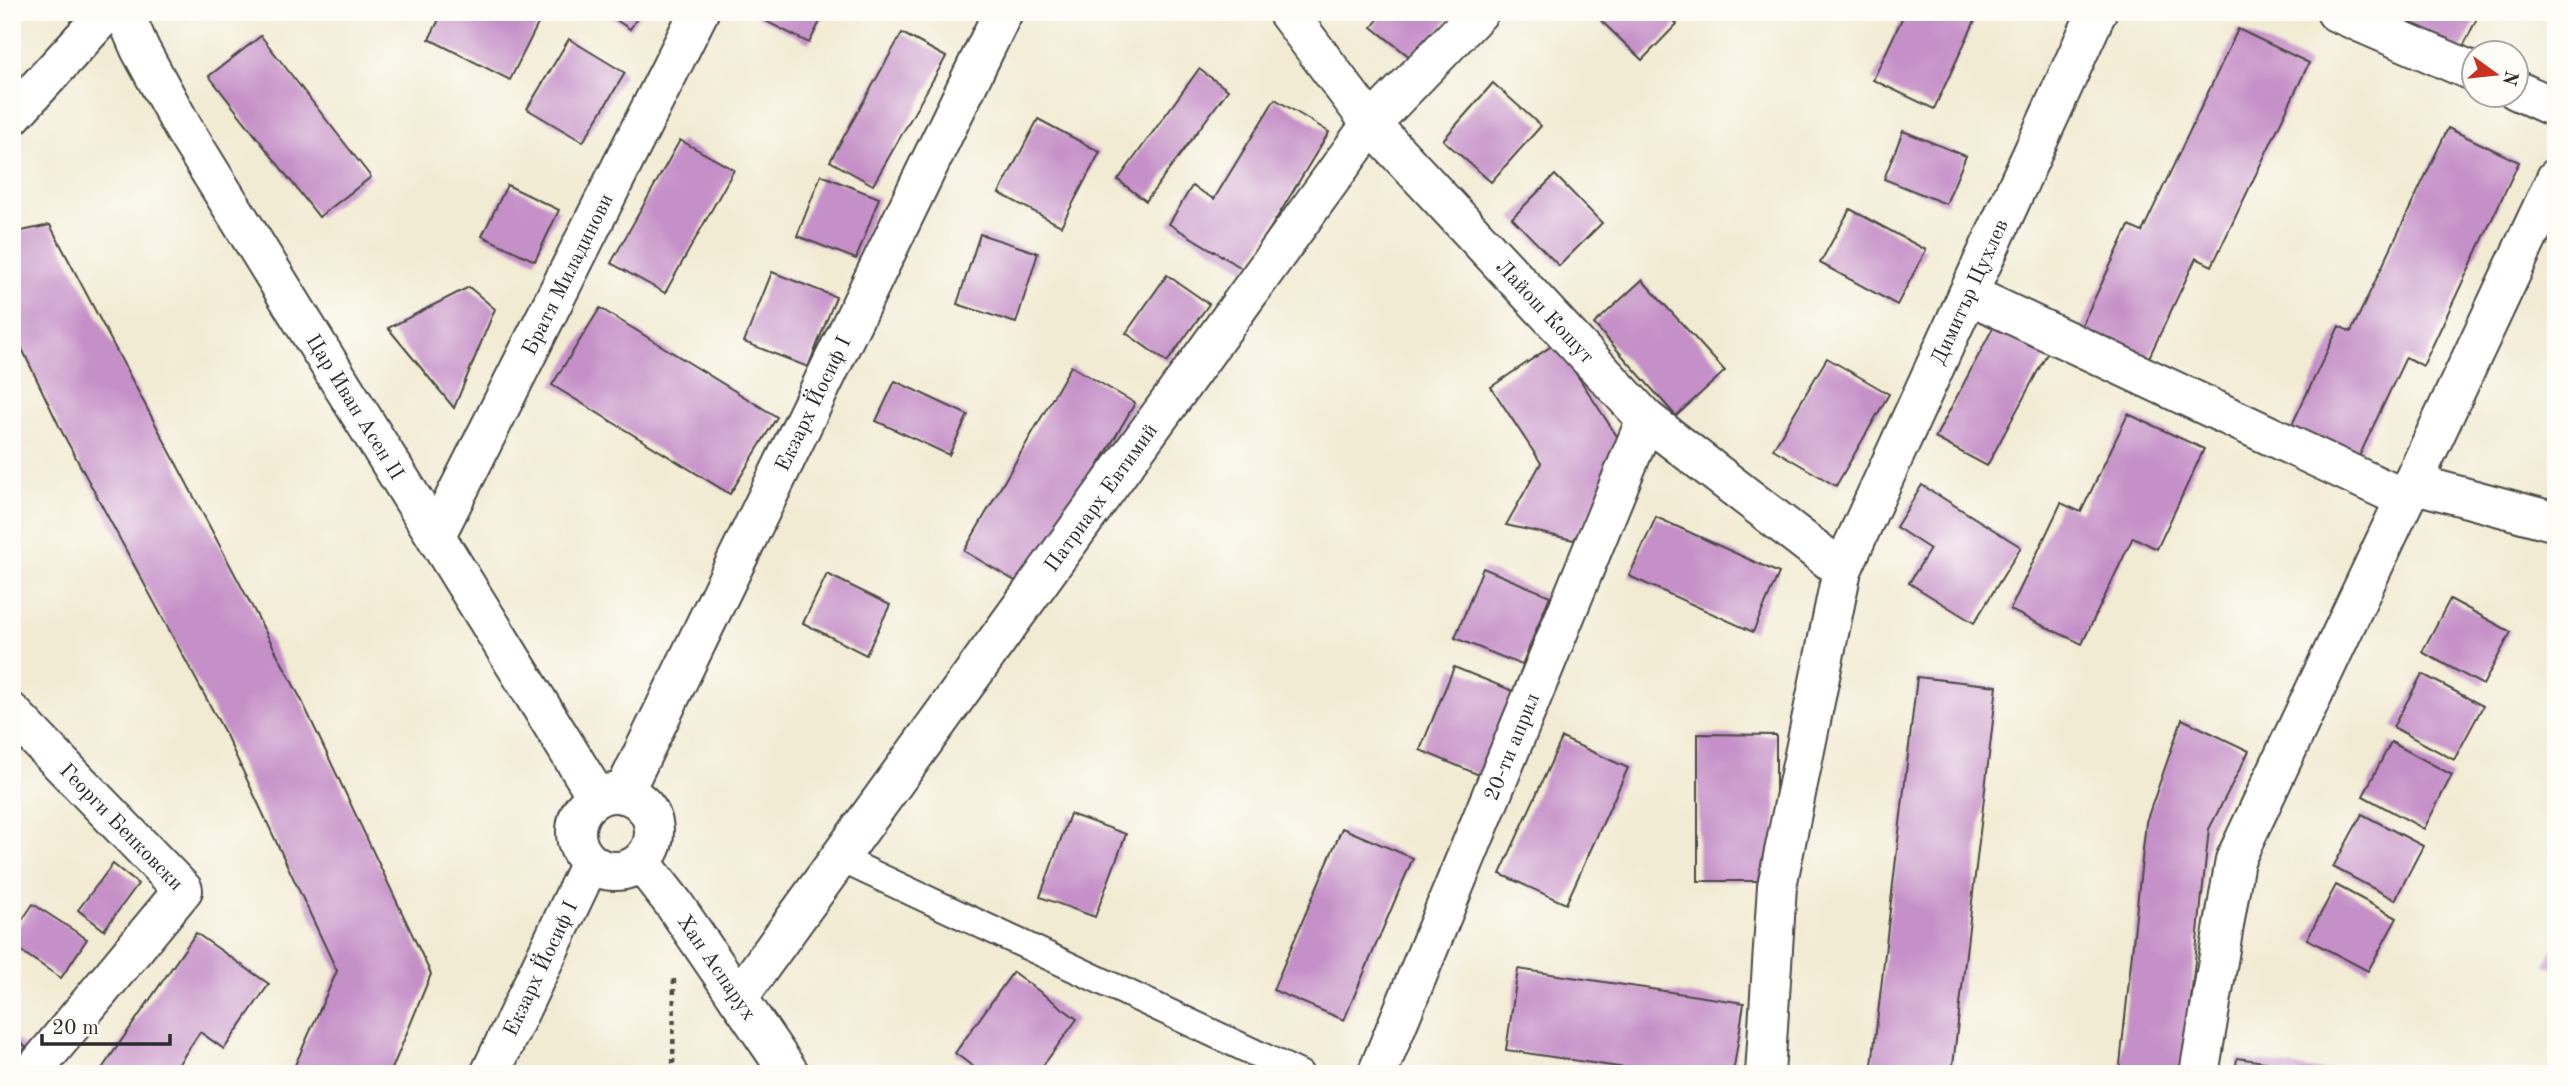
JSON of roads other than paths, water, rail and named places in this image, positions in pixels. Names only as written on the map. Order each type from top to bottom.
[{"type":"street","points":[[12,116],[107,12]]},
{"type":"street","name":"Цар Иван Асен II","points":[[124,12],[183,128],[436,535],[610,795]]},
{"type":"street","name":"Братя Миладинови","points":[[436,535],[699,12]]},
{"type":"street","name":"Екзарх Йосиф I","points":[[610,795],[1003,12]]},
{"type":"street","name":"Лайош Кошут","points":[[1287,12],[1371,124],[1646,419],[1842,570]]},
{"type":"street","name":"Патриарх Евтимий","points":[[738,998],[1371,124],[1479,12]]},
{"type":"street","name":"Димитър Цухлев","points":[[1765,1074],[1777,886],[1842,570],[2096,12]]},
{"type":"street","points":[[2336,12],[2460,66]]},
{"type":"street","points":[[2530,97],[2556,108]]},
{"type":"street","points":[[2199,1074],[2235,860],[2556,178]]},
{"type":"street","points":[[1968,294],[2409,491],[2556,522]]},
{"type":"street","name":"20-ти април","points":[[1377,1074],[1646,419]]},
{"type":"street","name":"Георги Бенковски","points":[[12,713],[183,890],[31,1074]]},
{"type":"street","points":[[610,795],[633,797],[643,804],[651,815],[654,827],[649,852],[641,862],[616,872],[602,870],[590,863],[581,853],[576,841],[579,814],[610,795]]},
{"type":"street","name":"Хан Аспарух","points":[[641,862],[674,904],[790,1074]]},
{"type":"street","name":"Екзарх Йосиф I","points":[[490,1074],[590,863]]},
{"type":"lane","points":[[839,858],[1300,1074]]}]
